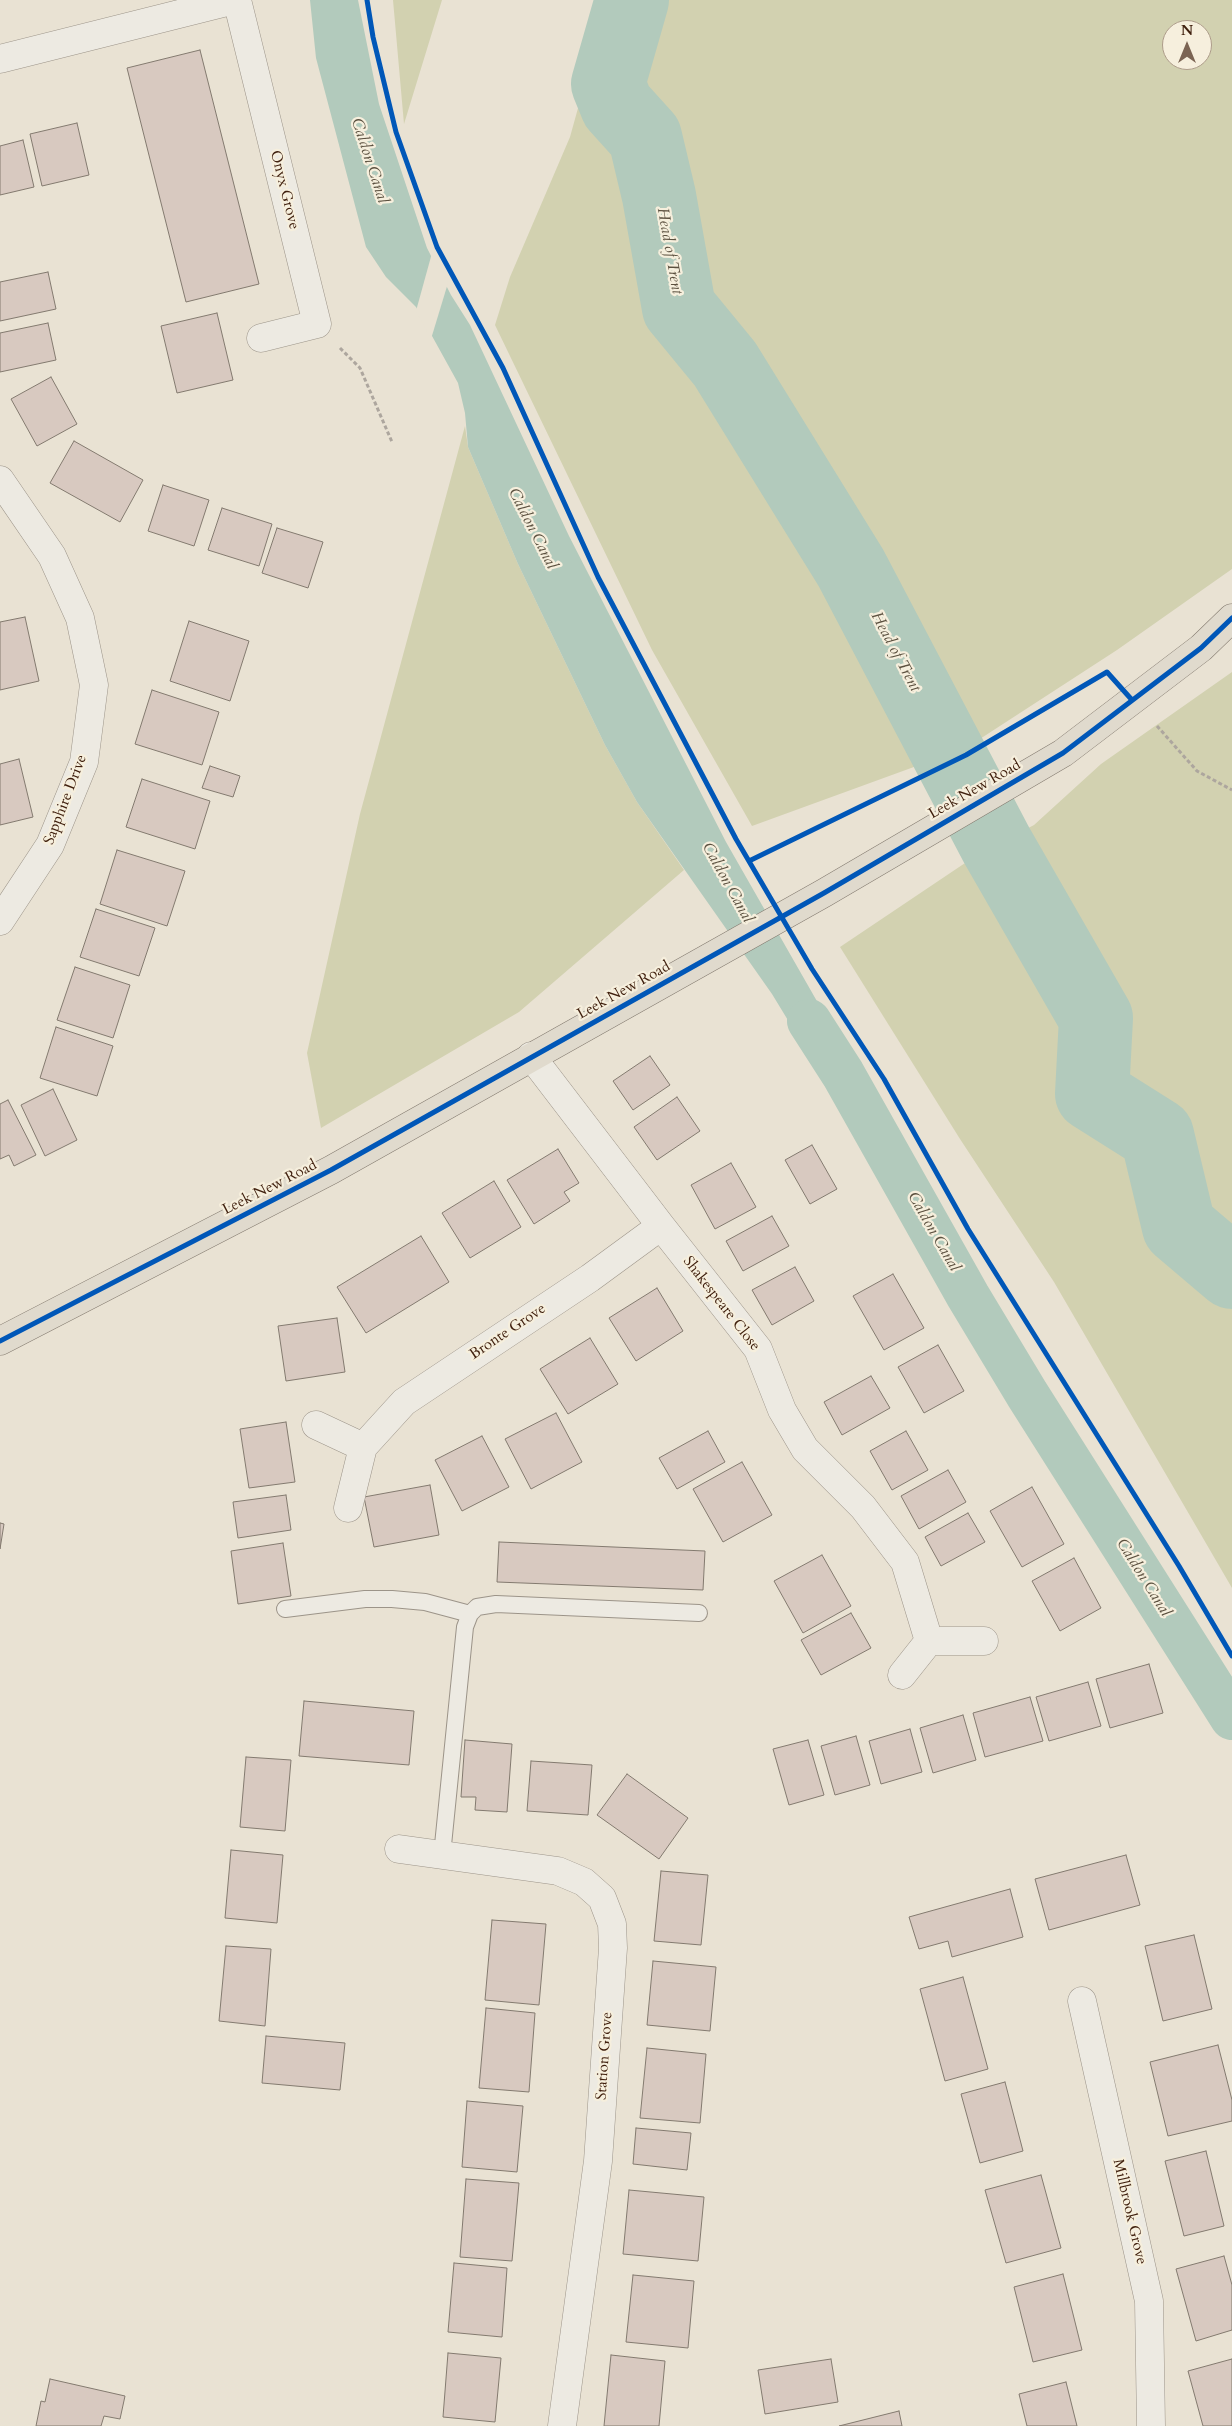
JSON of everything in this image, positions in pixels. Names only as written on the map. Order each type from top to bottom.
[{"type":"highway","name":"Leek New Road","points":[[0,1341],[331,1170],[824,893],[994,794],[1063,753],[1201,648],[1232,618]]},
{"type":"street","name":"Onyx Grove","points":[[0,59],[236,0],[317,324]]},
{"type":"street","points":[[262,338],[317,324]]},
{"type":"street","name":"Sapphire Drive","points":[[0,480],[56,565],[80,618],[94,685],[84,762],[50,845],[0,921]]},
{"type":"street","name":"Shakespeare Close","points":[[532,1056],[661,1226],[758,1349],[782,1410],[805,1449],[863,1507],[905,1562],[928,1641]]},
{"type":"street","name":"Bronte Grove","points":[[348,1508],[363,1446],[404,1402],[590,1278],[661,1226]]},
{"type":"street","points":[[316,1425],[363,1446]]},
{"type":"street","points":[[902,1675],[928,1641],[984,1641]]},
{"type":"street","name":"Station Grove","points":[[399,1849],[558,1870],[584,1882],[602,1898],[612,1924],[613,1948],[598,2161],[562,2426]]},
{"type":"street","name":"Millbrook Grove","points":[[1082,2001],[1149,2301],[1151,2426]]},
{"type":"lane","points":[[285,1608],[365,1599],[392,1599],[425,1602],[470,1614]]},
{"type":"lane","points":[[442,1855],[465,1627],[470,1614],[477,1607],[496,1604],[699,1613]]},
{"type":"path","points":[[317,324],[360,368],[392,442]]},
{"type":"path","points":[[1132,700],[1197,771],[1232,790]]},
{"type":"shaded area","points":[[393,0],[442,0],[404,124]]},
{"type":"shaded area","points":[[608,0],[1232,0],[1232,569],[1117,650],[966,748],[752,826],[652,650],[495,325],[510,277],[570,137]]},
{"type":"shaded area","points":[[465,426],[468,447],[518,564],[605,745],[637,802],[684,870],[519,1012],[321,1128],[307,1053],[360,814]]},
{"type":"shaded area","points":[[1232,672],[1232,1588],[1054,1282],[960,1139],[840,947],[977,855],[1034,825],[1101,764]]},
{"type":"water","points":[[310,0],[358,0],[379,104],[427,248],[451,295],[470,325],[569,536],[726,842],[818,1003],[855,1056],[828,1086],[772,994],[637,802],[605,745],[518,564],[468,447],[465,413],[458,383],[416,307],[386,277],[366,247],[316,58]]},
{"type":"pier","points":[[432,253],[448,283],[431,339],[416,311]]},
{"type":"building","points":[[200,50],[259,284],[186,302],[127,68]]},
{"type":"building","points":[[77,123],[89,175],[42,186],[30,134]]},
{"type":"building","points":[[23,140],[34,187],[0,195],[0,146]]},
{"type":"building","points":[[48,272],[56,309],[0,321],[0,282]]},
{"type":"building","points":[[217,313],[233,380],[177,393],[161,326]]},
{"type":"building","points":[[48,323],[56,360],[0,372],[0,333]]},
{"type":"building","points":[[51,377],[77,424],[37,446],[11,399]]},
{"type":"building","points":[[74,441],[143,480],[120,522],[50,483]]},
{"type":"building","points":[[163,485],[209,500],[194,546],[148,531]]},
{"type":"building","points":[[222,508],[272,524],[259,566],[208,550]]},
{"type":"building","points":[[277,528],[323,542],[308,588],[262,573]]},
{"type":"building","points":[[25,617],[39,681],[0,690],[0,622]]},
{"type":"building","points":[[189,621],[249,641],[230,701],[170,681]]},
{"type":"building","points":[[152,690],[219,712],[202,765],[135,744]]},
{"type":"building","points":[[19,759],[33,817],[0,825],[0,764]]},
{"type":"building","points":[[210,766],[240,776],[233,797],[202,788]]},
{"type":"building","points":[[142,779],[210,801],[195,849],[126,827]]},
{"type":"building","points":[[117,850],[185,871],[167,926],[100,904]]},
{"type":"building","points":[[96,909],[155,928],[139,976],[80,957]]},
{"type":"building","points":[[75,967],[130,985],[113,1038],[57,1020]]},
{"type":"building","points":[[56,1027],[113,1046],[97,1096],[40,1078]]},
{"type":"building","points":[[650,1056],[670,1085],[633,1110],[613,1081]]},
{"type":"building","points":[[53,1089],[77,1140],[45,1156],[21,1105]]},
{"type":"building","points":[[677,1097],[700,1131],[657,1160],[634,1127]]},
{"type":"building","points":[[8,1100],[36,1155],[14,1166],[9,1155],[0,1159],[0,1104]]},
{"type":"building","points":[[812,1145],[837,1189],[810,1204],[785,1160]]},
{"type":"building","points":[[558,1149],[579,1183],[564,1192],[570,1201],[534,1224],[507,1180]]},
{"type":"building","points":[[731,1163],[756,1207],[715,1229],[691,1185]]},
{"type":"building","points":[[494,1181],[521,1227],[470,1258],[442,1213]]},
{"type":"building","points":[[772,1216],[789,1246],[743,1271],[726,1241]]},
{"type":"building","points":[[421,1236],[449,1282],[366,1333],[337,1287]]},
{"type":"building","points":[[795,1267],[814,1301],[772,1325],[752,1290]]},
{"type":"building","points":[[893,1274],[924,1328],[884,1350],[853,1296]]},
{"type":"building","points":[[657,1288],[683,1331],[636,1361],[609,1318]]},
{"type":"building","points":[[337,1318],[345,1372],[286,1381],[278,1326]]},
{"type":"building","points":[[590,1338],[618,1384],[568,1414],[540,1369]]},
{"type":"building","points":[[938,1345],[964,1391],[924,1413],[898,1367]]},
{"type":"building","points":[[871,1376],[890,1408],[842,1435],[824,1402]]},
{"type":"building","points":[[556,1413],[582,1462],[531,1489],[505,1439]]},
{"type":"building","points":[[286,1422],[295,1482],[249,1488],[240,1429]]},
{"type":"building","points":[[708,1431],[725,1462],[677,1489],[659,1458]]},
{"type":"building","points":[[906,1431],[928,1470],[892,1490],[870,1451]]},
{"type":"building","points":[[482,1436],[509,1487],[462,1511],[435,1460]]},
{"type":"building","points":[[742,1462],[772,1515],[723,1542],[693,1489]]},
{"type":"building","points":[[948,1470],[966,1502],[919,1529],[901,1496]]},
{"type":"building","points":[[430,1485],[439,1535],[374,1547],[364,1497]]},
{"type":"building","points":[[1032,1487],[1064,1544],[1022,1567],[990,1511]]},
{"type":"building","points":[[286,1495],[291,1530],[238,1538],[233,1502]]},
{"type":"building","points":[[968,1513],[985,1542],[941,1566],[925,1537]]},
{"type":"building","points":[[0,1523],[4,1524],[0,1549]]},
{"type":"building","points":[[499,1542],[705,1551],[703,1590],[497,1582]]},
{"type":"building","points":[[283,1543],[291,1596],[238,1604],[231,1551]]},
{"type":"building","points":[[822,1555],[851,1606],[803,1633],[774,1581]]},
{"type":"building","points":[[1074,1558],[1101,1608],[1060,1631],[1032,1581]]},
{"type":"building","points":[[851,1613],[871,1648],[821,1675],[801,1640]]},
{"type":"building","points":[[1149,1664],[1163,1713],[1110,1728],[1096,1679]]},
{"type":"building","points":[[1088,1682],[1101,1726],[1049,1741],[1036,1697]]},
{"type":"building","points":[[1030,1697],[1043,1741],[985,1757],[973,1713]]},
{"type":"building","points":[[304,1701],[414,1711],[409,1765],[299,1756]]},
{"type":"building","points":[[963,1715],[976,1760],[933,1773],[920,1728]]},
{"type":"building","points":[[910,1729],[922,1772],[881,1784],[869,1741]]},
{"type":"building","points":[[856,1736],[870,1785],[835,1795],[821,1746]]},
{"type":"building","points":[[465,1740],[512,1744],[507,1812],[475,1810],[476,1797],[461,1797]]},
{"type":"building","points":[[808,1740],[824,1795],[789,1805],[773,1749]]},
{"type":"building","points":[[246,1757],[291,1760],[285,1831],[240,1827]]},
{"type":"building","points":[[531,1761],[592,1765],[588,1815],[527,1811]]},
{"type":"building","points":[[627,1774],[688,1818],[659,1859],[597,1815]]},
{"type":"building","points":[[231,1850],[283,1855],[277,1923],[225,1918]]},
{"type":"building","points":[[1126,1855],[1140,1905],[1049,1930],[1035,1879]]},
{"type":"building","points":[[661,1871],[708,1875],[701,1945],[654,1941]]},
{"type":"building","points":[[1010,1889],[1023,1937],[952,1957],[948,1941],[919,1949],[909,1917]]},
{"type":"building","points":[[492,1920],[546,1924],[539,2005],[485,2000]]},
{"type":"building","points":[[1194,1935],[1212,2009],[1163,2021],[1145,1946]]},
{"type":"building","points":[[226,1946],[271,1949],[265,2026],[219,2021]]},
{"type":"building","points":[[653,1961],[716,1967],[710,2031],[647,2025]]},
{"type":"building","points":[[963,1977],[988,2069],[945,2081],[920,1989]]},
{"type":"building","points":[[486,2008],[535,2013],[529,2092],[479,2088]]},
{"type":"building","points":[[266,2036],[345,2043],[340,2090],[262,2083]]},
{"type":"building","points":[[1218,2045],[1232,2100],[1232,2121],[1168,2136],[1150,2062]]},
{"type":"building","points":[[647,2048],[706,2054],[700,2123],[640,2118]]},
{"type":"building","points":[[1005,2082],[1023,2151],[980,2163],[961,2094]]},
{"type":"building","points":[[467,2101],[523,2106],[517,2172],[462,2167]]},
{"type":"building","points":[[636,2128],[691,2133],[687,2170],[633,2164]]},
{"type":"building","points":[[1206,2151],[1224,2226],[1184,2236],[1165,2161]]},
{"type":"building","points":[[1041,2175],[1061,2248],[1006,2263],[985,2190]]},
{"type":"building","points":[[466,2179],[519,2183],[512,2261],[460,2257]]},
{"type":"building","points":[[629,2190],[704,2197],[698,2261],[623,2254]]},
{"type":"building","points":[[1224,2256],[1232,2285],[1232,2330],[1196,2341],[1176,2269]]},
{"type":"building","points":[[454,2263],[507,2268],[502,2337],[448,2332]]},
{"type":"building","points":[[1063,2274],[1082,2350],[1033,2362],[1014,2287]]},
{"type":"building","points":[[633,2275],[694,2281],[688,2348],[626,2342]]},
{"type":"building","points":[[448,2353],[501,2358],[495,2422],[443,2417]]},
{"type":"building","points":[[611,2355],[665,2361],[659,2426],[604,2426]]},
{"type":"building","points":[[831,2359],[838,2402],[765,2414],[758,2370]]},
{"type":"building","points":[[1232,2359],[1232,2426],[1203,2426],[1188,2371]]},
{"type":"building","points":[[50,2379],[125,2396],[120,2419],[104,2416],[101,2426],[36,2426],[41,2401],[45,2402]]},
{"type":"building","points":[[1066,2382],[1077,2426],[1027,2426],[1019,2394]]},
{"type":"building","points":[[899,2411],[902,2426],[839,2426]]},
{"type":"waterway","name":"Head of Trent","points":[[632,0],[608,84],[617,106],[645,137],[659,196],[679,308],[725,364],[851,568],[996,844],[1096,1018],[1092,1094],[1157,1135],[1179,1227],[1232,1272]]},
{"type":"waterway","name":"Caldon Canal","points":[[809,1021],[843,1074],[968,1296],[1027,1394],[1232,1718]]},
{"type":"cycle path","points":[[367,0],[373,37],[396,132],[437,247],[503,368],[598,577],[736,839],[812,969],[884,1079],[968,1229],[1179,1566],[1232,1656]]},
{"type":"cycle path","points":[[0,1341],[331,1170],[824,893],[1063,753],[1201,648],[1232,618]]},
{"type":"cycle path","points":[[749,861],[966,755],[1107,672],[1132,700]]}]
